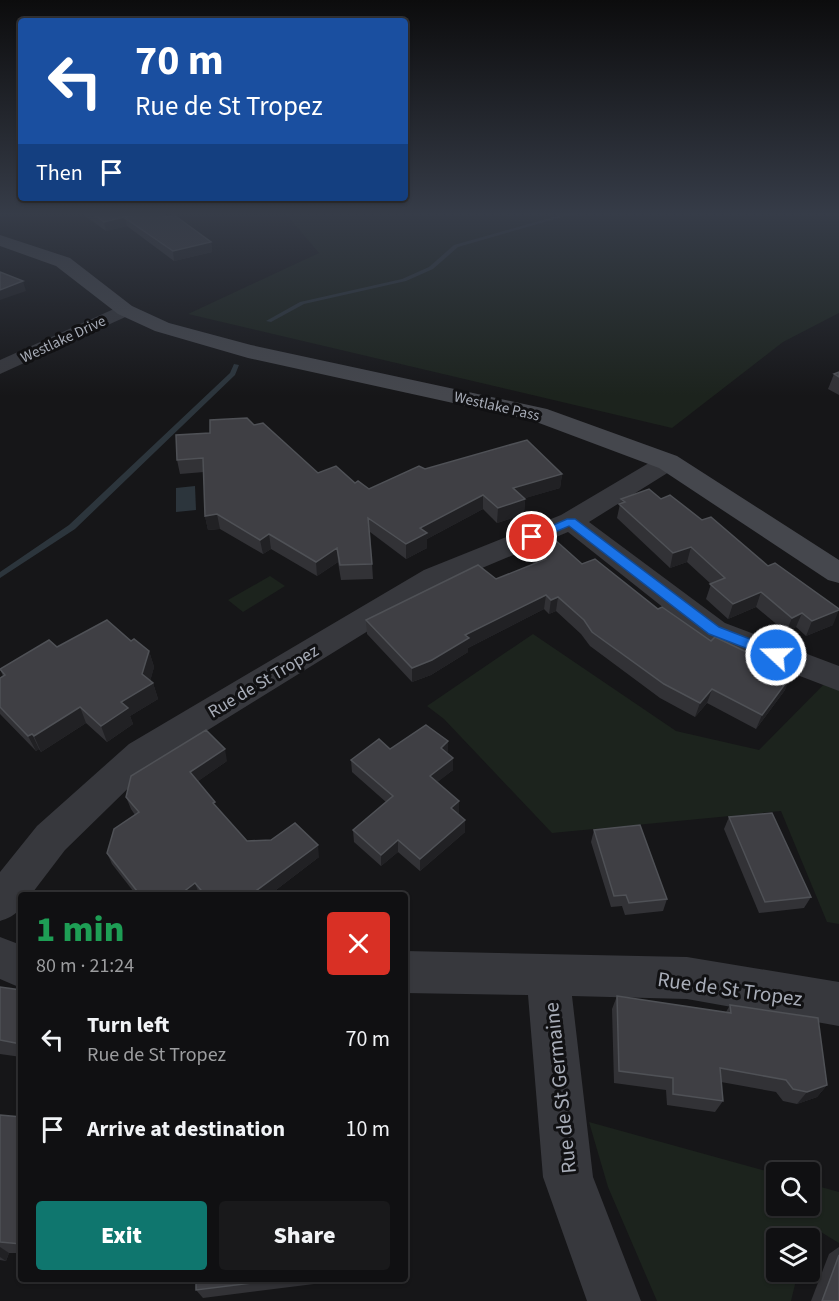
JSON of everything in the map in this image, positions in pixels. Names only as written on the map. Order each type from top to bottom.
[{"type":"street","name":"Westlake Drive","points":[[0,368],[125,310],[78,274]]},
{"type":"street","name":"Westlake Pass","points":[[125,310],[162,327],[248,351],[538,414],[668,462],[778,536],[839,573]]},
{"type":"street","name":"Rue de St Tropez","points":[[0,903],[51,838],[141,754],[434,577],[571,521],[668,462]]},
{"type":"street","points":[[571,521],[714,631],[839,679]]},
{"type":"street","points":[[0,957],[18,966]]},
{"type":"street","name":"Rue de St Tropez","points":[[408,972],[687,978],[839,1004]]},
{"type":"street","name":"Rue de St Germaine","points":[[548,975],[568,1178],[614,1301]]},
{"type":"shaded area","points":[[275,274],[839,274],[839,313],[783,342],[672,428],[188,314]]},
{"type":"shaded area","points":[[195,486],[196,510],[176,512],[176,488]]},
{"type":"shaded area","points":[[270,576],[285,586],[243,612],[228,600]]},
{"type":"shaded area","points":[[533,634],[676,731],[759,750],[839,669],[839,924],[827,922],[781,811],[552,833],[444,719],[427,706]]},
{"type":"shaded area","points":[[589,1122],[766,1171],[766,1216],[820,1216],[820,1187],[839,1192],[839,1243],[820,1231],[820,1228],[811,1226],[810,1228],[766,1228],[766,1282],[796,1282],[791,1301],[657,1301],[608,1187]]},
{"type":"building","points":[[0,274],[23,281],[0,290]]},
{"type":"building","points":[[247,418],[254,425],[263,423],[318,473],[336,466],[355,483],[358,481],[369,489],[419,466],[425,469],[527,440],[562,474],[513,488],[525,499],[498,508],[483,495],[420,528],[427,533],[406,544],[368,518],[372,564],[340,565],[337,548],[316,562],[269,534],[260,540],[217,514],[205,516],[203,458],[177,460],[176,435],[210,433],[210,420]]},
{"type":"building","points":[[649,489],[661,499],[670,495],[702,520],[711,517],[768,566],[775,563],[839,610],[812,621],[802,613],[792,618],[761,592],[733,604],[710,584],[725,578],[691,547],[673,553],[619,504],[625,502],[621,499]]},
{"type":"building","points":[[545,531],[582,564],[595,559],[658,609],[662,607],[711,641],[715,637],[759,658],[761,656],[790,670],[787,673],[791,676],[762,715],[712,689],[700,703],[664,684],[592,632],[584,620],[558,597],[551,600],[546,595],[465,635],[469,638],[432,660],[412,668],[366,620],[478,565],[496,579],[546,559],[525,539]]},
{"type":"building","points":[[107,620],[131,641],[134,639],[149,651],[142,674],[153,683],[121,702],[128,708],[101,726],[80,707],[34,736],[32,734],[28,736],[0,707],[0,678],[5,675],[0,669],[49,640],[57,647]]},
{"type":"building","points":[[426,725],[448,741],[441,748],[453,758],[430,776],[459,801],[451,808],[465,820],[420,859],[398,840],[381,855],[353,830],[393,796],[351,760],[379,739],[390,749]]},
{"type":"building","points":[[206,730],[225,749],[190,772],[215,802],[213,803],[247,841],[271,840],[295,823],[318,845],[254,892],[203,892],[195,883],[183,892],[138,892],[107,853],[114,829],[139,812],[126,797],[131,776]]},
{"type":"building","points":[[772,813],[811,897],[765,902],[729,817]]},
{"type":"building","points":[[640,825],[667,899],[629,903],[626,895],[614,896],[594,830]]},
{"type":"building","points":[[0,987],[18,990],[18,1043],[0,1040]]},
{"type":"building","points":[[617,996],[731,1013],[730,1005],[818,1018],[827,1085],[807,1092],[793,1089],[786,1080],[720,1068],[723,1101],[673,1094],[673,1078],[619,1071]]},
{"type":"building","points":[[0,1115],[18,1117],[18,1244],[0,1242]]},
{"type":"building","points":[[839,1255],[839,1301],[822,1301]]},
{"type":"building","points":[[196,1282],[261,1282],[196,1290]]},
{"type":"waterway","points":[[269,321],[302,303],[404,280],[418,274]]},
{"type":"waterway","points":[[0,576],[72,527],[233,374],[236,365]]},
{"type":"route","points":[[532,537],[571,521],[714,631],[776,655]]}]
